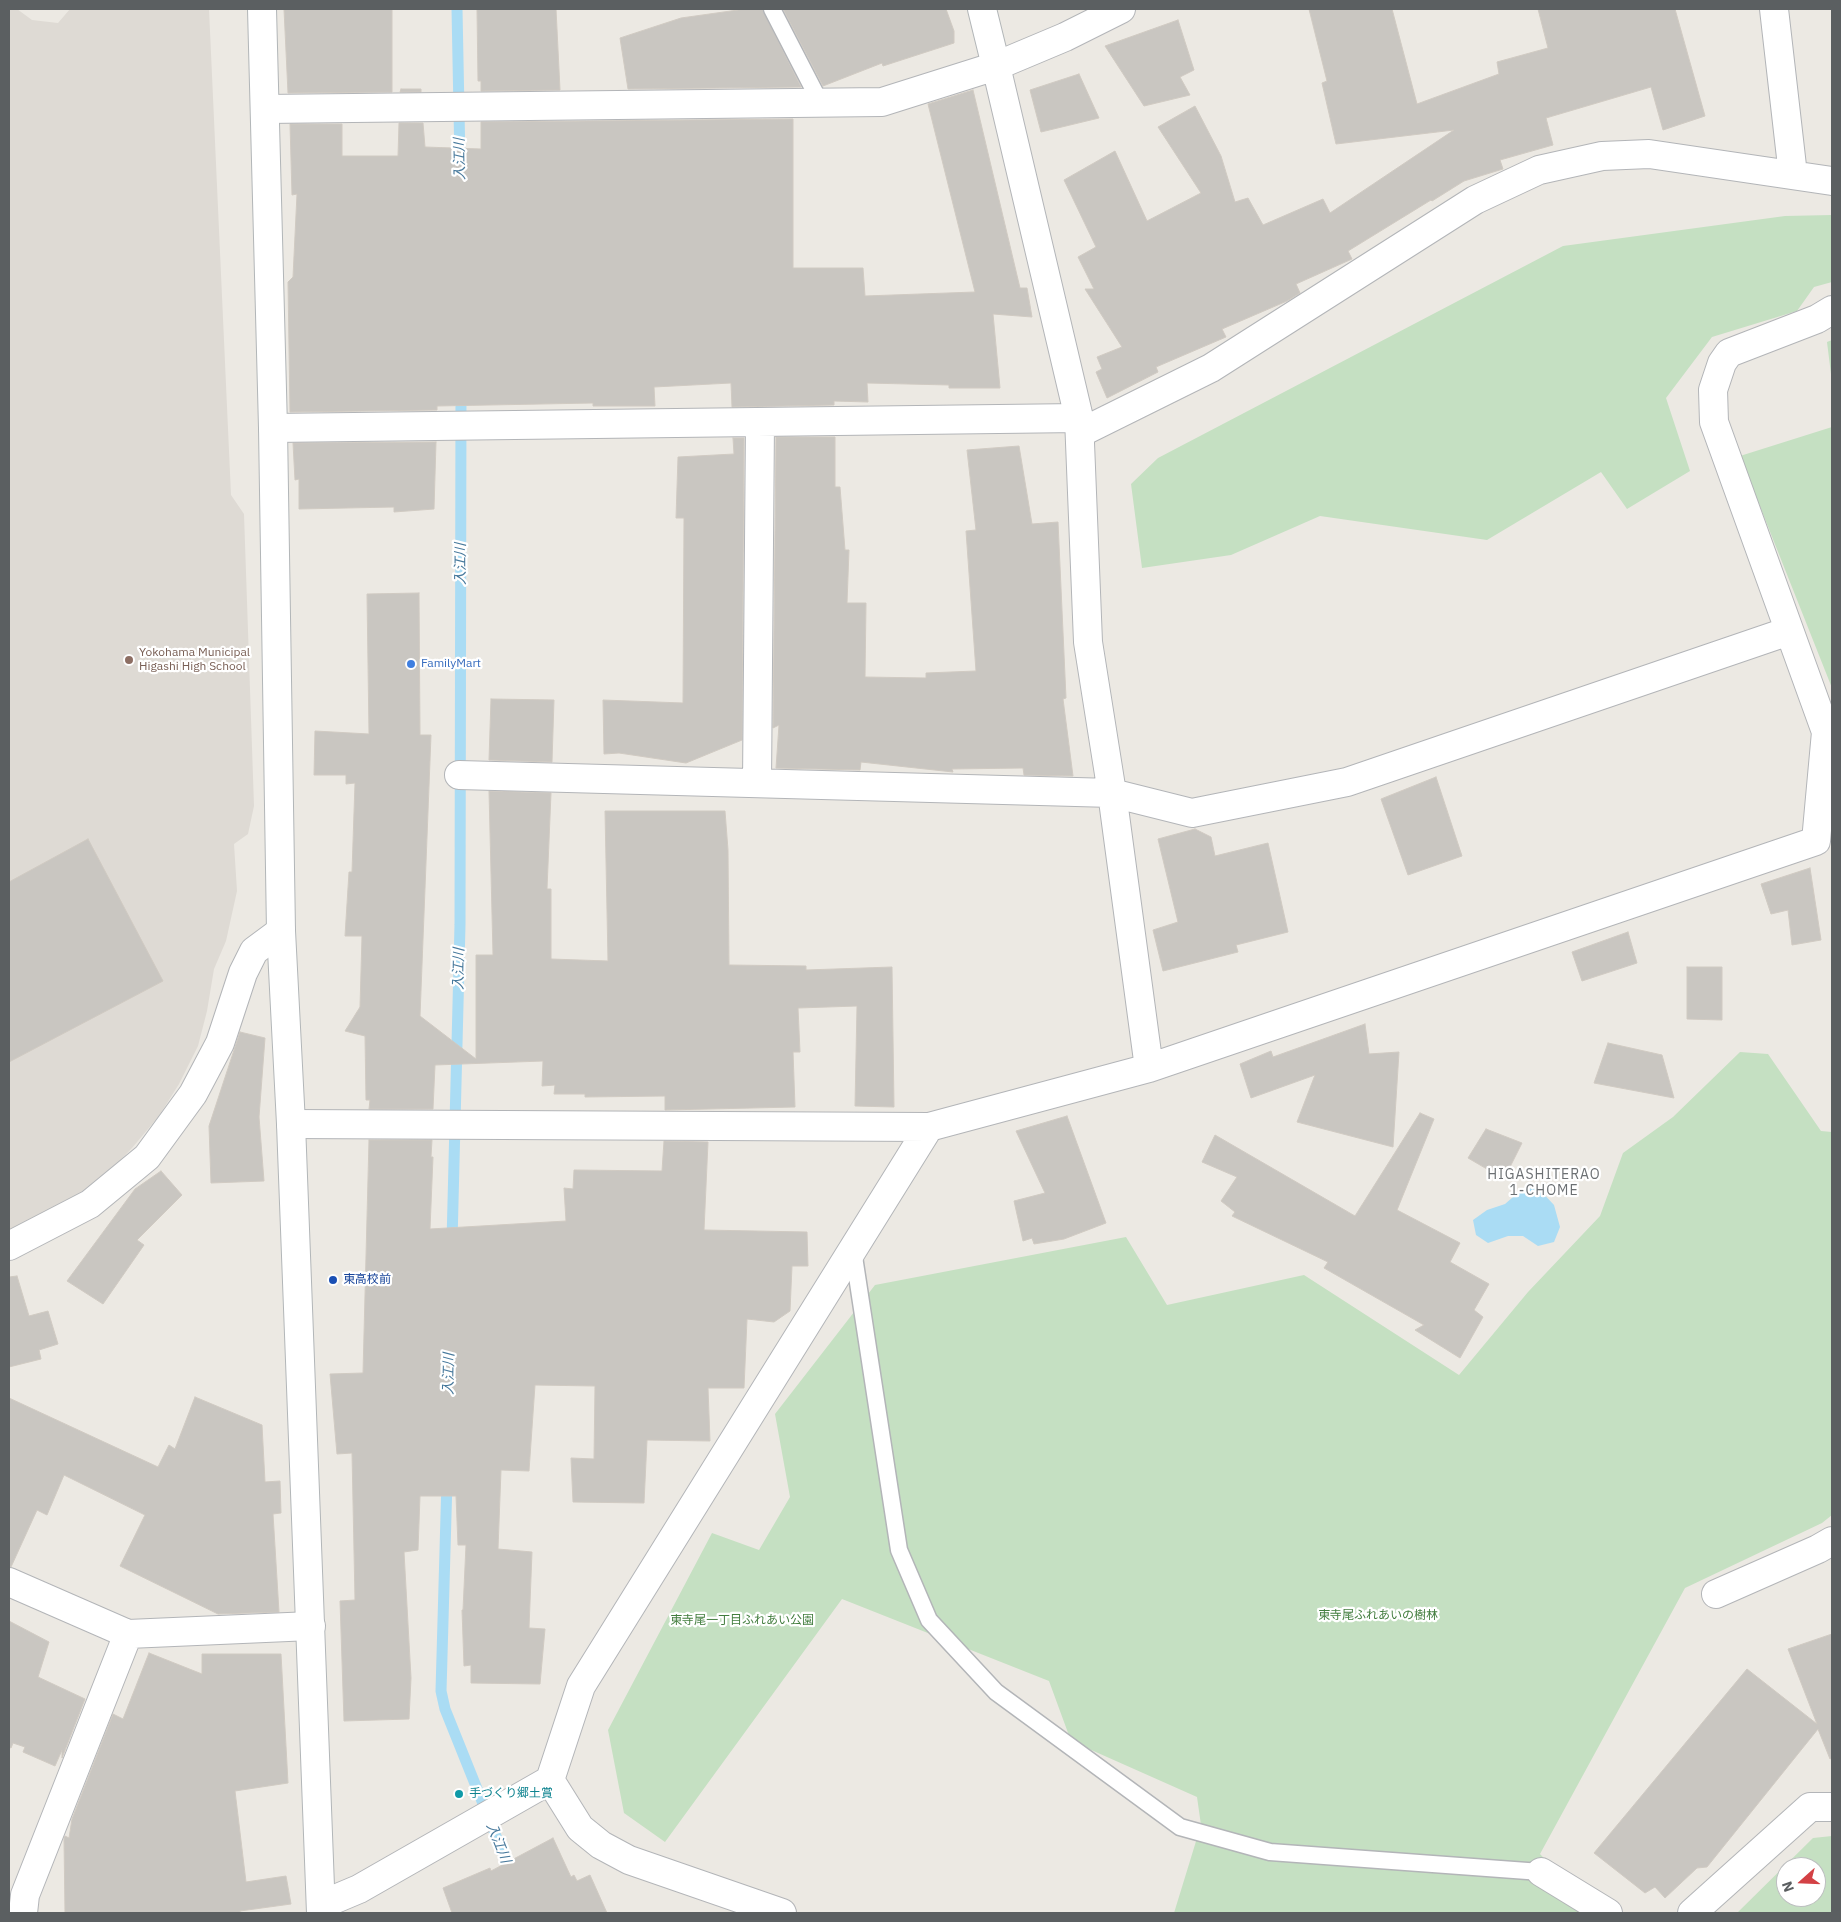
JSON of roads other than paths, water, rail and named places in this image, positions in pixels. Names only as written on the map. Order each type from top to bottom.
[{"type":"street","points":[[262,9],[273,428],[281,931],[291,1124],[321,1909],[550,1780],[581,1686],[929,1127]]},
{"type":"street","points":[[982,9],[1079,426],[1088,642],[1112,793],[1149,1068]]},
{"type":"street","points":[[265,109],[882,102],[996,66],[1065,36],[1120,9]]},
{"type":"street","points":[[1774,9],[1793,175]]},
{"type":"street","points":[[273,428],[760,422],[1079,426],[1211,368],[1475,200],[1539,170],[1602,156],[1650,154],[1832,181]]},
{"type":"street","points":[[291,1124],[929,1127],[1149,1068],[1816,841],[1826,732],[1714,422],[1713,390],[1722,363],[1729,353],[1817,319],[1832,310]]},
{"type":"street","points":[[757,783],[760,422]]},
{"type":"street","points":[[458,775],[1112,793],[1192,813],[1347,782],[1789,631]]},
{"type":"street","points":[[9,1246],[90,1204],[146,1157],[193,1094],[220,1043],[244,973],[254,951],[281,931]]},
{"type":"street","points":[[1716,1594],[1832,1541]]},
{"type":"street","points":[[9,1582],[128,1634],[311,1626]]},
{"type":"street","points":[[22,1913],[25,1895],[128,1634]]},
{"type":"street","points":[[550,1780],[580,1828],[601,1845],[629,1860],[782,1913]]},
{"type":"street","points":[[1692,1913],[1810,1806],[1832,1807]]},
{"type":"street","points":[[1541,1872],[1608,1913]]},
{"type":"lane","points":[[772,9],[820,102]]},
{"type":"lane","points":[[852,1250],[899,1550],[929,1620],[996,1692],[1180,1827],[1270,1852],[1541,1872]]},
{"type":"water","points":[[1537,1187],[1554,1205],[1560,1227],[1554,1242],[1538,1246],[1523,1236],[1508,1236],[1488,1243],[1476,1235],[1473,1220],[1487,1210],[1505,1204],[1520,1191]]},
{"type":"waterway","name":"入江川","points":[[457,9],[460,162]]},
{"type":"waterway","name":"入江川","points":[[452,1242],[460,925],[461,390]]},
{"type":"waterway","name":"入江川","points":[[447,1480],[441,1691],[445,1709],[512,1876]]},
{"type":"place","name":"Yokohama Municipal Higashi High School","points":[[129,660]]},
{"type":"place","name":"FamilyMart","points":[[411,664]]},
{"type":"place","name":"東高校前","points":[[333,1280]]},
{"type":"place","name":"手づくり郷土賞","points":[[459,1794]]},
{"type":"district","name":"HIGASHITERAO 1-CHOME","points":[[1544,1184]]},
{"type":"park label","name":"東寺尾ふれあいの樹林","points":[[1378,1616]]},
{"type":"park label","name":"東寺尾一丁目ふれあい公園","points":[[742,1621]]}]
